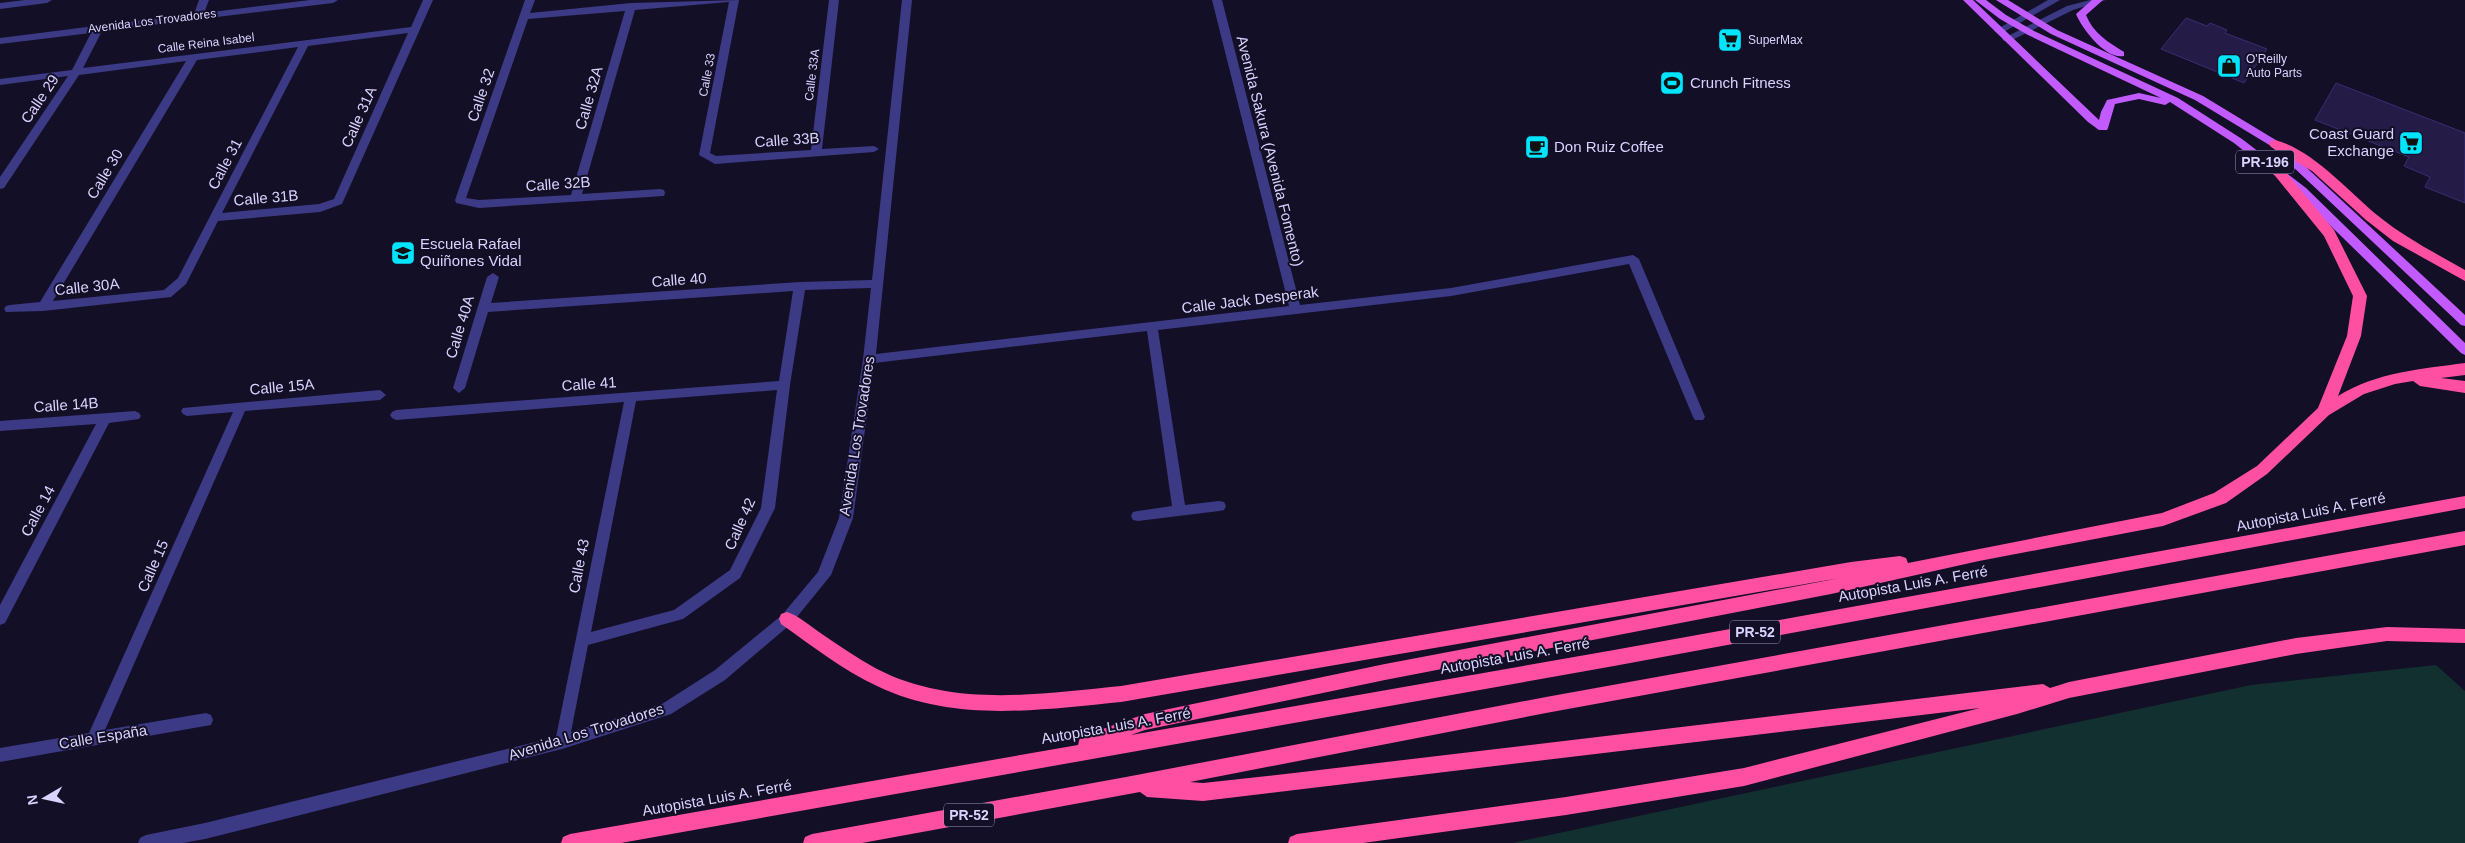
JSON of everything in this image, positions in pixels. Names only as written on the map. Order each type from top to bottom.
[{"type":"highway","points":[[2275,144],[2317,168],[2371,217],[2398,238],[2465,276]]},
{"type":"highway","points":[[2278,172],[2329,233],[2343,258],[2360,296],[2354,336],[2324,411]]},
{"type":"highway","points":[[1045,758],[1145,722],[1385,672],[1831,587],[1979,554],[2163,519],[2220,498],[2262,470],[2324,411],[2366,387],[2405,377],[2465,369]]},
{"type":"highway","points":[[2405,377],[2465,387]]},
{"type":"highway","name":"Autopista Luis A. Ferré","points":[[570,843],[1595,661],[2465,502]]},
{"type":"highway","name":"PR-52","points":[[812,843],[1126,786],[1546,705],[2465,538]]},
{"type":"highway","points":[[786,619],[844,658],[897,687],[952,702],[1013,704],[1121,694],[1851,569],[1979,554]]},
{"type":"highway","points":[[1297,843],[1566,806],[1744,777],[2017,706],[2069,690],[2340,639],[2387,634],[2465,636]]},
{"type":"highway","points":[[1126,786],[1212,791],[2011,694],[2069,690]]},
{"type":"main road","points":[[1968,0],[2092,120],[2103,128],[2106,112],[2111,102],[2126,98],[2140,96],[2157,99],[2195,114]]},
{"type":"main road","name":"PR-196","points":[[1980,0],[2026,30],[2174,100],[2238,141],[2302,191],[2465,350]]},
{"type":"main road","name":"PR-196","points":[[2001,0],[2039,24],[2199,98],[2275,144],[2465,322]]},
{"type":"main road","points":[[2100,0],[2081,14],[2084,25],[2091,34],[2108,47],[2154,70],[2199,98]]},
{"type":"street","points":[[0,6],[47,0]]},
{"type":"street","points":[[198,15],[204,0]]},
{"type":"street","name":"Avenida Los Trovadores","points":[[0,41],[99,27],[333,0]]},
{"type":"street","name":"Calle 31A","points":[[320,208],[338,201],[428,0]]},
{"type":"street","name":"Calle 32","points":[[460,200],[530,0]]},
{"type":"street","points":[[524,16],[631,6],[726,0]]},
{"type":"street","name":"Calle 33","points":[[704,155],[734,0]]},
{"type":"street","name":"Calle 33A","points":[[816,153],[834,0]]},
{"type":"street","name":"Avenida Los Trovadores","points":[[146,843],[204,837],[562,742],[666,709],[720,675],[786,619],[824,575],[846,518],[878,284],[906,0]]},
{"type":"street","name":"Avenida Sakura (Avenida Fomento)","points":[[1217,0],[1295,309]]},
{"type":"street","points":[[2003,35],[2014,23],[2028,17],[2055,0]]},
{"type":"street","points":[[2003,35],[2026,30],[2070,8],[2100,0]]},
{"type":"street","name":"Calle 32A","points":[[576,197],[631,6]]},
{"type":"street","name":"Calle 29","points":[[0,185],[76,72],[99,27]]},
{"type":"street","name":"Calle Reina Isabel","points":[[0,82],[416,29]]},
{"type":"street","name":"Calle 31","points":[[166,294],[182,281],[305,43]]},
{"type":"street","name":"Calle 30","points":[[42,306],[193,58]]},
{"type":"street","name":"Calle 33B","points":[[704,155],[715,160],[874,149]]},
{"type":"street","name":"Calle 32B","points":[[460,200],[480,204],[660,192]]},
{"type":"street","name":"Calle 31B","points":[[214,218],[320,208]]},
{"type":"street","name":"Calle Jack Desperak","points":[[869,359],[1451,292],[1633,259],[1699,416]]},
{"type":"street","name":"Calle 40A","points":[[459,388],[493,277]]},
{"type":"street","name":"Calle 40","points":[[484,308],[800,286],[878,284]]},
{"type":"street","name":"Calle 42","points":[[581,641],[678,615],[736,574],[768,508],[784,385],[800,286]]},
{"type":"street","name":"Calle 30A","points":[[10,309],[166,294]]},
{"type":"street","points":[[1152,327],[1179,510]]},
{"type":"street","name":"Calle 41","points":[[396,415],[784,385]]},
{"type":"street","name":"Calle 15A","points":[[188,411],[380,395]]},
{"type":"street","name":"Calle 43","points":[[562,742],[631,397]]},
{"type":"street","name":"Calle 15","points":[[94,739],[241,407]]},
{"type":"street","name":"Calle 14B","points":[[0,426],[136,416]]},
{"type":"street","name":"Calle 14","points":[[0,619],[105,418]]},
{"type":"street","points":[[1138,516],[1219,506]]},
{"type":"street","name":"Calle España","points":[[0,755],[206,720]]},
{"type":"green space","points":[[2436,665],[2465,691],[2465,843],[1512,843],[2251,685]]},
{"type":"building","name":"O'Reilly Auto Parts","points":[[2186,18],[2207,26],[2210,23],[2227,30],[2225,33],[2267,49],[2244,83],[2161,49]]},
{"type":"building","name":"Coast Guard Exchange","points":[[2336,83],[2465,133],[2465,203],[2425,187],[2430,177],[2404,166],[2409,157],[2315,120]]},
{"type":"place","name":"SuperMax","points":[[1730,40]]},
{"type":"place","name":"O'Reilly Auto Parts","points":[[2229,66]]},
{"type":"place","name":"Crunch Fitness","points":[[1672,83]]},
{"type":"place","name":"Coast Guard Exchange","points":[[2411,143]]},
{"type":"place","name":"Don Ruiz Coffee","points":[[1537,147]]},
{"type":"place","name":"Escuela Rafael Quiñones Vidal","points":[[403,253]]}]
